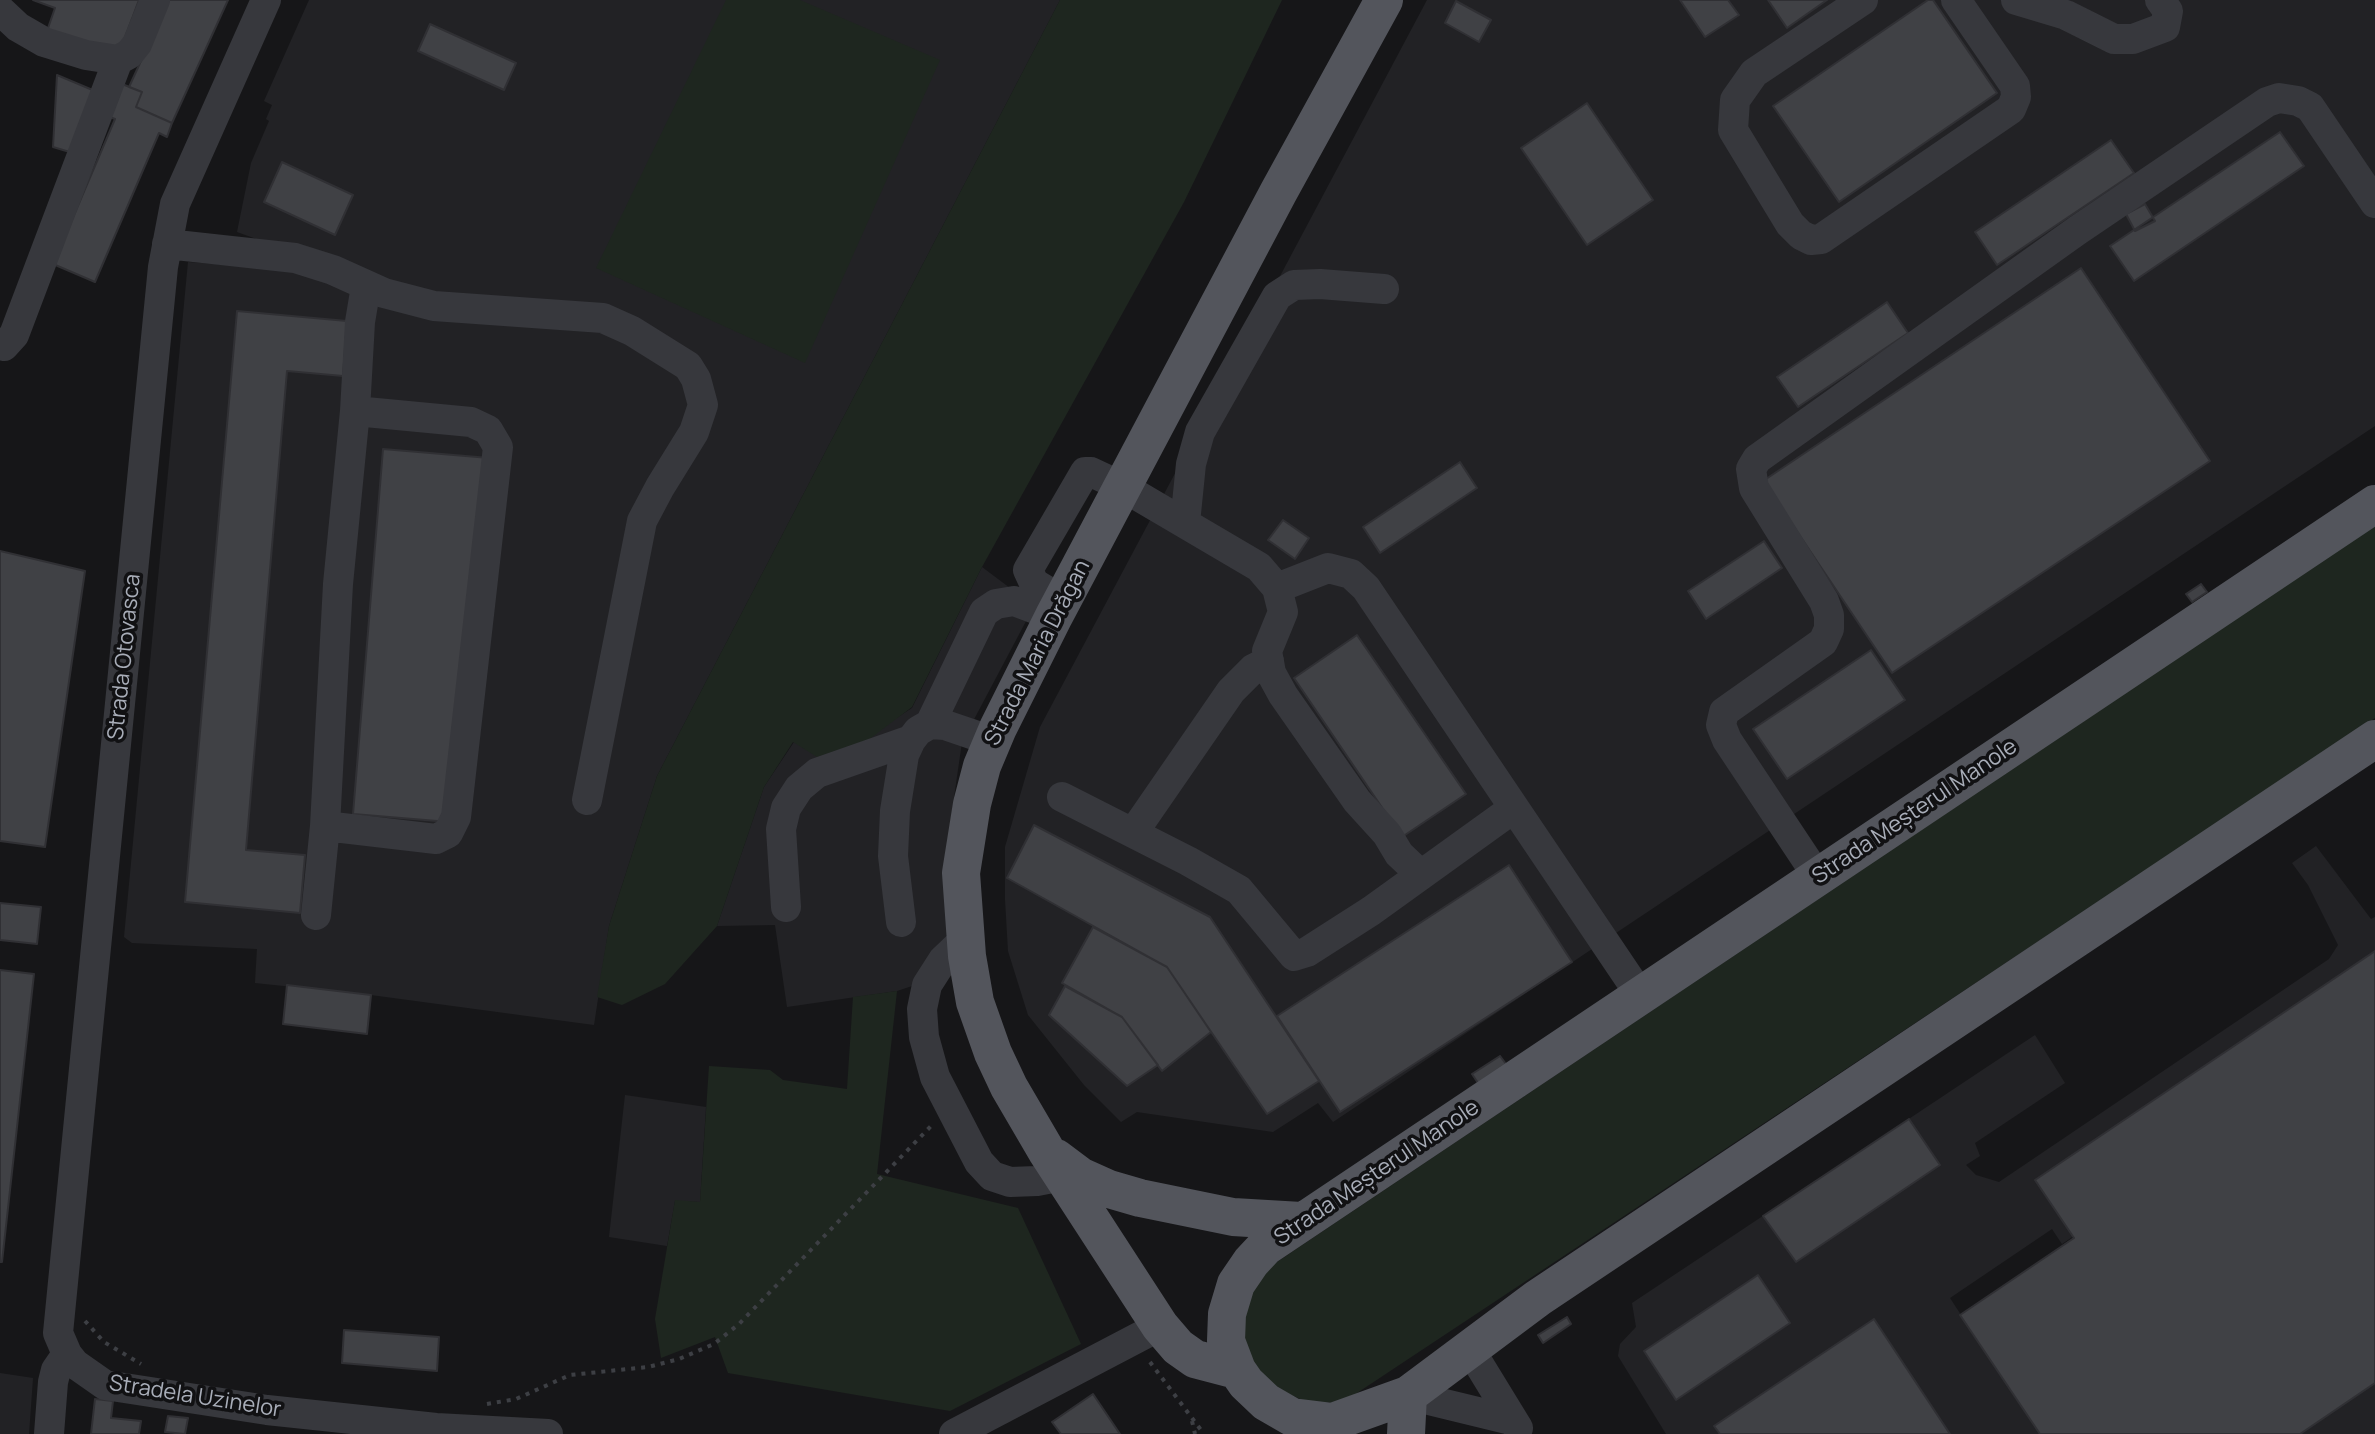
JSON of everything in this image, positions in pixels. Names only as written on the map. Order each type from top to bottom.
[{"type":"main road","name":"Strada Maria Drăgan","points":[[1241,1377],[1195,1359],[1178,1347],[1154,1343],[1009,1087],[975,1002],[965,939],[961,873],[975,791],[992,741],[1058,608],[1384,0]]},
{"type":"main road","name":"Strada Meșterul Manole","points":[[1262,1434],[1226,1341],[1227,1314],[1236,1284],[1265,1247],[2375,504]]},
{"type":"main road","points":[[1241,1377],[1266,1402],[1292,1417],[1333,1422],[1408,1395],[1538,1298],[2375,739]]},
{"type":"main road","points":[[1055,1164],[1109,1189],[1140,1198],[1233,1217],[1301,1221]]},
{"type":"main road","points":[[1154,1343],[1202,1316],[1236,1284]]},
{"type":"main road","points":[[1406,1434],[1408,1395]]},
{"type":"street","points":[[0,10],[18,27],[44,42],[118,60],[129,54],[137,44],[155,0]]},
{"type":"street","name":"Strada Otovasca","points":[[49,1434],[53,1382],[62,1343],[167,244],[175,204],[266,0]]},
{"type":"street","points":[[1863,0],[1754,73],[1735,100],[1733,130],[1790,224],[1811,240],[1821,239],[2011,109],[2016,97],[2015,86],[1956,0]]},
{"type":"street","points":[[2016,0],[2066,15],[2114,39],[2133,39],[2165,27],[2168,11],[2160,0]]},
{"type":"street","points":[[0,345],[4,346],[14,335],[118,60]]},
{"type":"street","points":[[1818,877],[1727,740],[1721,725],[1724,712],[1823,642],[1829,629],[1829,615],[1824,601],[1754,488],[1751,469],[1757,459],[2078,230],[2267,102],[2279,98],[2298,101],[2310,107],[2375,203]]},
{"type":"street","points":[[167,244],[295,258],[333,270],[366,286],[434,306],[603,318],[632,331],[688,366],[696,379],[703,405],[694,432],[642,521],[587,800]]},
{"type":"street","points":[[1185,523],[1191,464],[1200,432],[1277,296],[1294,285],[1384,289]]},
{"type":"street","points":[[316,915],[325,826],[338,584],[355,411],[360,322],[366,286]]},
{"type":"street","points":[[325,826],[436,839],[448,833],[456,817],[498,447],[488,430],[471,422],[355,411]]},
{"type":"street","points":[[1123,487],[1259,567],[1277,588],[1283,612],[1267,651],[1271,673],[1357,801],[1387,834],[1399,854],[1420,874]]},
{"type":"street","points":[[1277,588],[1328,568],[1351,574],[1366,588],[1641,996]]},
{"type":"street","points":[[901,922],[893,856],[895,811],[904,755],[921,732],[984,612],[996,604],[1014,601],[1058,608]]},
{"type":"street","points":[[1133,833],[1231,691],[1253,669],[1269,661]]},
{"type":"street","points":[[786,907],[781,829],[786,808],[799,788],[817,773],[945,725],[992,741]]},
{"type":"street","points":[[1062,797],[1239,890],[1294,956],[1307,952],[1371,911],[1514,808]]},
{"type":"street","points":[[965,939],[943,960],[927,985],[922,1009],[924,1037],[935,1077],[979,1162],[992,1176],[1010,1182],[1037,1181],[1055,1164]]},
{"type":"street","name":"Stradela Uzinelor","points":[[62,1343],[83,1372],[105,1385],[267,1410],[470,1432],[548,1434]]},
{"type":"street","points":[[972,1430],[1154,1343]]},
{"type":"street","points":[[1469,1348],[1517,1427]]},
{"type":"street","points":[[1408,1395],[1517,1427]]},
{"type":"path","points":[[516,1399],[570,1375],[648,1367],[679,1359],[714,1344],[739,1324],[949,1106]]},
{"type":"path","points":[[1154,1343],[1192,1418],[1204,1434]]},
{"type":"path","points":[[1192,1418],[1195,1434]]},
{"type":"shaded area","points":[[309,0],[1060,0],[657,776],[609,926],[594,1025],[255,983],[257,949],[132,943],[124,937],[188,262],[305,270],[301,255],[237,232],[251,163],[269,121],[266,119],[272,105],[264,101]]},
{"type":"shaded area","points":[[726,0],[800,0],[940,60],[805,363],[596,268]]},
{"type":"shaded area","points":[[1060,0],[1282,0],[1184,202],[982,567],[912,707],[867,741],[817,757],[793,742],[764,787],[717,926],[665,984],[622,1005],[597,997],[609,926],[657,776]]},
{"type":"shaded area","points":[[1427,0],[2375,0],[2375,426],[1333,1122],[1318,1103],[1273,1132],[1137,1112],[1121,1122],[1084,1085],[1028,1015],[1008,951],[1005,847],[1040,727]]},
{"type":"shaded area","points":[[2375,526],[2375,718],[1354,1395],[1336,1403],[1304,1401],[1264,1382],[1245,1346],[1242,1321],[1253,1288],[1274,1264]]},
{"type":"shaded area","points":[[982,567],[1034,606],[962,742],[944,866],[947,935],[924,982],[897,991],[787,1007],[775,925],[717,926],[764,787],[794,742],[892,721],[912,708]]},
{"type":"shaded area","points":[[2316,846],[2371,919],[2375,917],[2375,1434],[1666,1434],[1618,1356],[1620,1344],[1636,1327],[1632,1303],[2035,1035],[2065,1083],[1975,1143],[1980,1156],[1966,1165],[1976,1175],[1999,1182],[2329,959],[2338,945],[2308,885],[2292,863]],"holes":[[[2116,1207],[1976,1338],[1950,1298],[2052,1229],[2062,1244]]]},
{"type":"shaded area","points":[[897,991],[877,1174],[1018,1208],[1081,1344],[950,1411],[728,1373],[715,1337],[661,1358],[655,1319],[675,1200],[700,1202],[709,1066],[770,1070],[783,1080],[847,1089],[853,997]]},
{"type":"shaded area","points":[[625,1095],[706,1107],[700,1202],[675,1201],[667,1246],[609,1237]]},
{"type":"shaded area","points":[[0,1373],[33,1378],[29,1434],[0,1434]]},
{"type":"building","points":[[33,0],[139,0],[118,56],[47,31],[55,8]]},
{"type":"building","points":[[169,0],[228,0],[172,123],[136,107],[142,92],[129,87]]},
{"type":"building","points":[[1680,0],[1728,0],[1739,15],[1705,37]]},
{"type":"building","points":[[1768,0],[1827,0],[1787,28]]},
{"type":"building","points":[[1928,0],[1933,0],[1997,93],[1839,202],[1773,106]]},
{"type":"building","points":[[1456,1],[1491,20],[1479,42],[1445,23]]},
{"type":"building","points":[[430,24],[516,63],[504,90],[418,51]]},
{"type":"building","points":[[57,75],[95,91],[73,153],[53,147]]},
{"type":"building","points":[[117,82],[142,92],[136,107],[172,123],[167,137],[159,133],[95,282],[53,264],[115,119],[102,114]]},
{"type":"building","points":[[1587,103],[1653,200],[1587,245],[1521,148]]},
{"type":"building","points":[[2280,132],[2304,166],[2134,281],[2110,246]]},
{"type":"building","points":[[2111,140],[2134,173],[1997,265],[1975,232]]},
{"type":"building","points":[[282,162],[353,195],[335,235],[264,202]]},
{"type":"building","points":[[2145,204],[2155,221],[2135,231],[2126,214]]},
{"type":"building","points":[[2081,268],[2210,461],[1892,673],[1763,481]]},
{"type":"building","points":[[1887,302],[1908,333],[1798,407],[1777,377]]},
{"type":"building","points":[[237,311],[347,321],[343,376],[287,371],[246,850],[305,855],[300,913],[185,902]]},
{"type":"building","points":[[383,449],[501,459],[449,822],[353,814]]},
{"type":"building","points":[[1460,462],[1477,488],[1380,553],[1363,527]]},
{"type":"building","points":[[1283,520],[1309,538],[1295,559],[1268,540]]},
{"type":"building","points":[[1764,541],[1782,568],[1706,619],[1688,591]]},
{"type":"building","points":[[0,551],[85,571],[45,847],[0,841]]},
{"type":"building","points":[[2201,584],[2207,592],[2192,602],[2186,594]]},
{"type":"building","points":[[1357,635],[1466,794],[1402,837],[1294,678]]},
{"type":"building","points":[[1871,650],[1905,700],[1787,779],[1753,729]]},
{"type":"building","points":[[1034,825],[1210,917],[1319,1081],[1267,1114],[1167,967],[1007,878]]},
{"type":"building","points":[[1509,865],[1572,962],[1340,1112],[1277,1016]]},
{"type":"building","points":[[0,903],[41,907],[37,944],[0,940]]},
{"type":"building","points":[[1093,927],[1167,967],[1211,1032],[1162,1071],[1122,1017],[1062,983]]},
{"type":"building","points":[[2375,951],[2375,1383],[2300,1434],[2040,1434],[1960,1315],[2074,1238],[2035,1180]]},
{"type":"building","points":[[0,970],[34,974],[2,1262],[0,1262]]},
{"type":"building","points":[[287,985],[371,995],[367,1034],[283,1024]]},
{"type":"building","points":[[1065,986],[1122,1017],[1158,1065],[1127,1086],[1049,1015]]},
{"type":"building","points":[[1500,1056],[1506,1064],[1478,1083],[1472,1074]]},
{"type":"building","points":[[1909,1119],[1940,1165],[1796,1262],[1763,1216]]},
{"type":"building","points":[[1758,1275],[1790,1323],[1676,1400],[1644,1351]]},
{"type":"building","points":[[1567,1317],[1571,1324],[1543,1343],[1538,1335]]},
{"type":"building","points":[[1874,1319],[1950,1434],[1720,1434],[1714,1426]]},
{"type":"building","points":[[344,1330],[439,1337],[437,1371],[342,1363]]},
{"type":"building","points":[[1093,1394],[1120,1434],[1061,1434],[1052,1422]]},
{"type":"building","points":[[95,1399],[113,1401],[111,1418],[141,1421],[139,1434],[91,1434]]},
{"type":"building","points":[[168,1416],[188,1418],[185,1434],[165,1432]]}]
